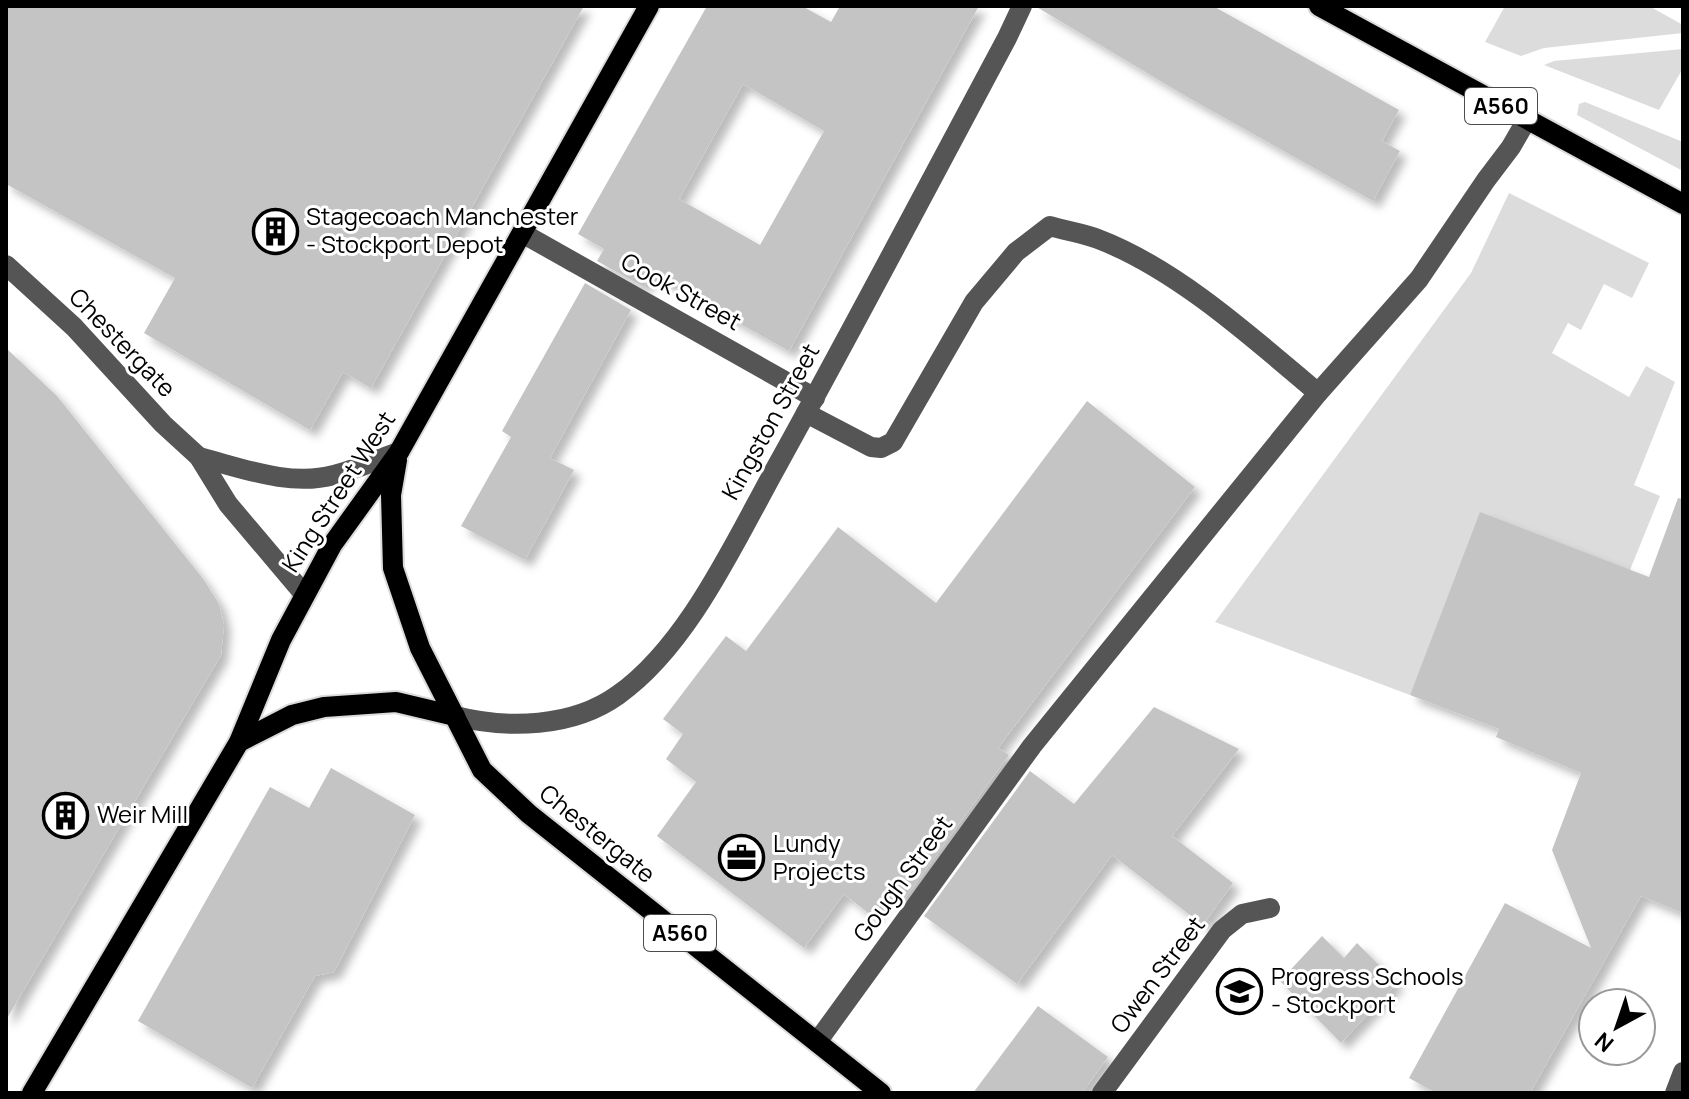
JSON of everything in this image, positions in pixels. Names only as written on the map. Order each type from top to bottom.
[{"type":"main road","name":"King Street West","points":[[32,1092],[239,742],[281,640],[304,594],[332,545],[399,452],[649,6]]},
{"type":"main road","name":"A560","points":[[1319,6],[1683,204]]},
{"type":"main road","name":"Chestergate","points":[[399,452],[391,495],[393,568],[420,648],[482,770],[529,814],[881,1093]]},
{"type":"main road","points":[[239,742],[292,715],[324,707],[396,702],[455,716]]},
{"type":"street","name":"Kingston Street","points":[[455,716],[510,724],[558,720],[605,702],[649,669],[693,613],[811,406],[1022,6]]},
{"type":"street","name":"Gough Street","points":[[817,1042],[1032,746],[1318,393],[1419,279],[1526,121]]},
{"type":"street","name":"Cook Street","points":[[522,233],[811,406],[871,447],[881,448],[893,442],[974,302],[1016,252],[1050,226],[1098,239],[1161,272],[1239,327],[1318,393]]},
{"type":"street","name":"Chestergate","points":[[6,265],[74,327],[163,424],[199,457],[228,504],[304,594]]},
{"type":"street","name":"Chestergate","points":[[199,457],[269,476],[296,478],[332,476],[399,452]]},
{"type":"street","name":"Owen Street","points":[[1102,1093],[1222,930],[1242,914],[1270,908]]},
{"type":"street","points":[[1675,1093],[1683,1072]]},
{"type":"shaded area","points":[[1505,6],[1649,6],[1683,25],[1683,33],[1544,48],[1521,56],[1485,42]]},
{"type":"shaded area","points":[[1683,49],[1683,68],[1659,110],[1544,65],[1554,61]]},
{"type":"shaded area","points":[[1585,102],[1683,142],[1683,171],[1577,115],[1579,104]]},
{"type":"shaded area","points":[[1509,193],[1649,263],[1632,298],[1604,284],[1581,330],[1568,323],[1552,353],[1629,397],[1646,366],[1675,382],[1634,485],[1660,496],[1630,570],[1437,627],[1410,695],[1215,622],[1471,273]]},
{"type":"building","name":"Stagecoach Manchester - Stockport Depot","points":[[6,6],[584,6],[371,388],[343,372],[310,430],[144,333],[175,278],[6,184]]},
{"type":"building","points":[[707,6],[802,6],[831,22],[840,6],[979,6],[789,351],[651,274],[644,287],[597,261],[604,249],[578,234]],"holes":[[[743,84],[824,131],[760,245],[679,199]]]},
{"type":"building","points":[[1035,6],[1213,6],[1399,110],[1382,141],[1400,151],[1373,201],[1189,98]]},
{"type":"building","points":[[585,283],[631,310],[550,458],[574,470],[525,560],[461,526],[511,437],[502,431]]},
{"type":"building","name":"Weir Mill","points":[[6,348],[57,396],[204,580],[219,604],[224,625],[221,655],[6,1020]]},
{"type":"building","points":[[1087,401],[1195,487],[998,748],[1009,755],[903,901],[890,891],[872,916],[844,894],[804,948],[657,836],[696,782],[666,759],[683,734],[663,719],[726,636],[746,651],[838,527],[936,603]]},
{"type":"building","points":[[1678,498],[1683,499],[1683,913],[1641,896],[1590,987],[1577,987],[1577,1010],[1530,1093],[1436,1093],[1409,1078],[1505,903],[1591,948],[1552,850],[1581,773],[1496,737],[1499,729],[1410,695],[1480,512],[1649,577]]},
{"type":"building","points":[[1154,707],[1239,749],[1172,836],[1233,883],[1203,925],[1112,855],[1017,984],[924,916],[1030,771],[1074,804]]},
{"type":"building","points":[[331,768],[415,815],[334,972],[315,976],[252,1088],[138,1021],[270,787],[309,808]]},
{"type":"building","points":[[1322,936],[1344,958],[1357,943],[1397,983],[1341,1043],[1280,981]]},
{"type":"building","points":[[1038,1006],[1108,1057],[1082,1093],[973,1093]]},
{"type":"place","name":"Stagecoach Manchester - Stockport Depot","points":[[275,231]]},
{"type":"place","name":"Weir Mill","points":[[66,815]]},
{"type":"place","name":"Lundy Projects","points":[[742,858]]},
{"type":"place","name":"Progress Schools - Stockport","points":[[1240,991]]}]
